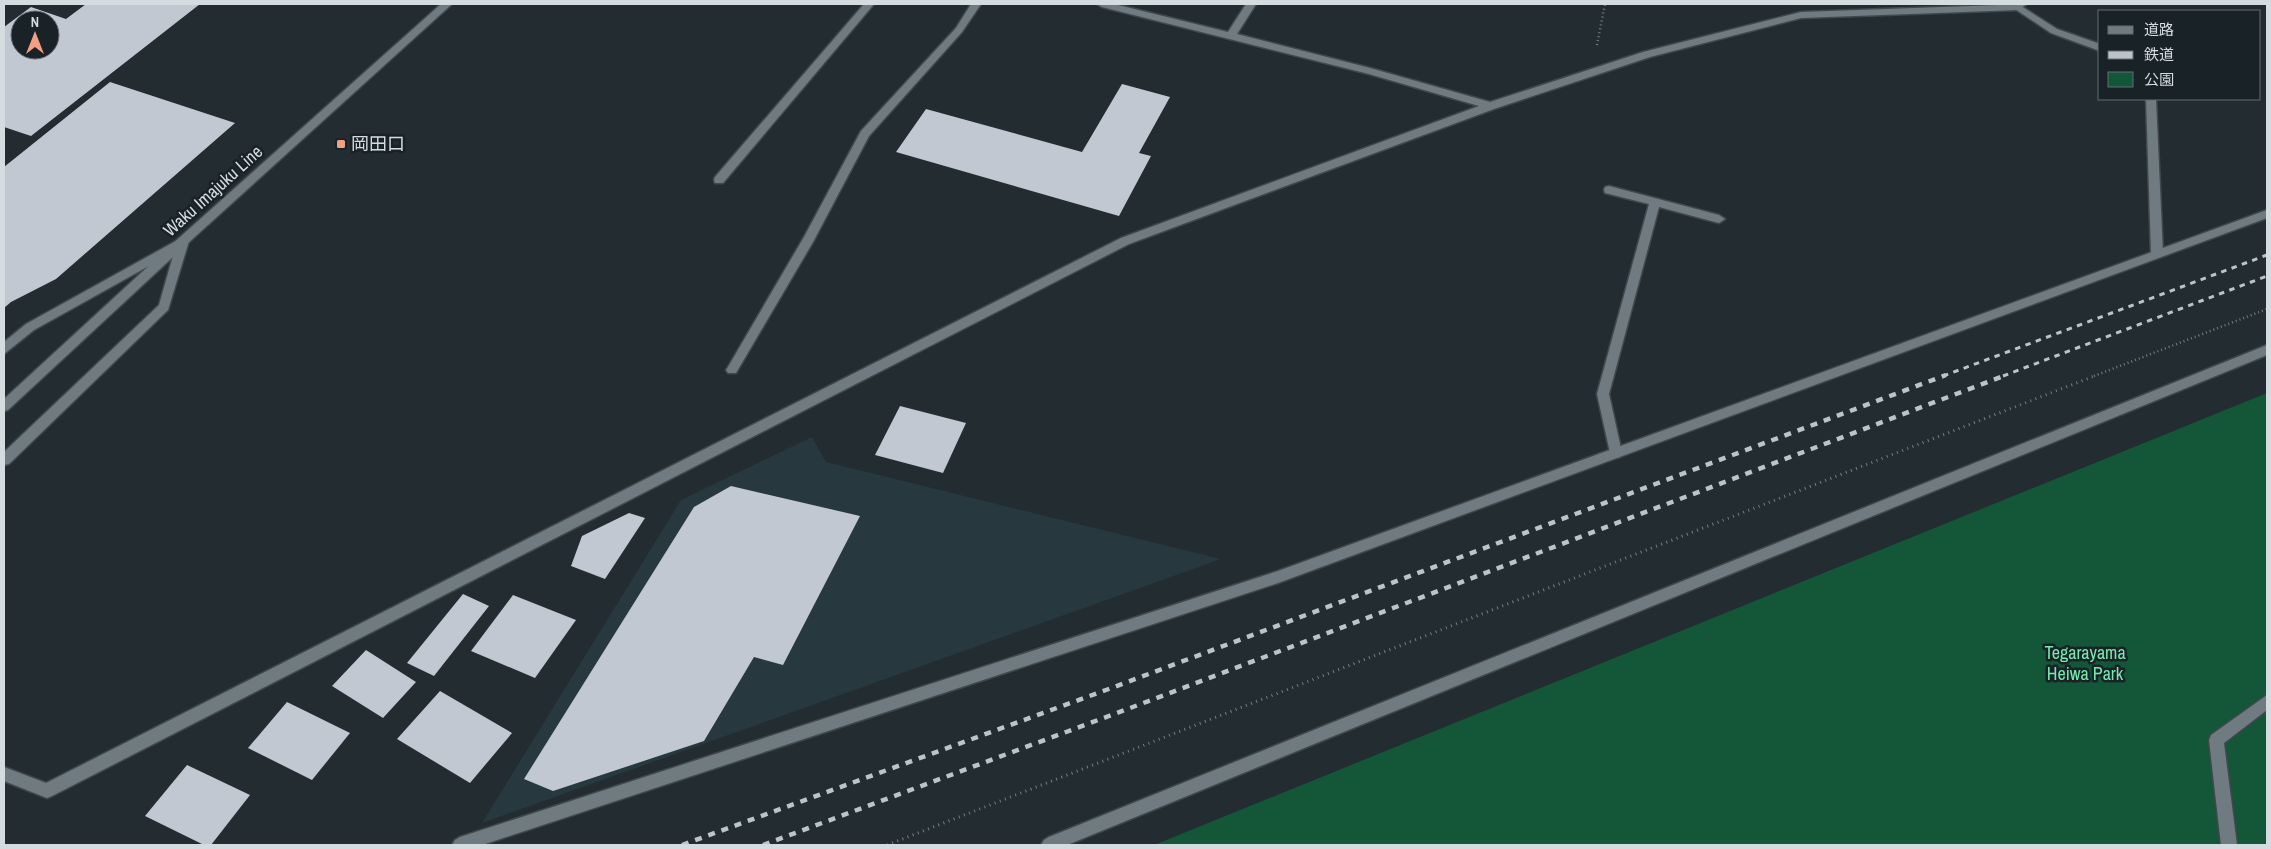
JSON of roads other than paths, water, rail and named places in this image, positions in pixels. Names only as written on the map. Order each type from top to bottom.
[{"type":"street","name":"Waku Imajuku Line","points":[[4,406],[183,241],[447,4]]},
{"type":"street","points":[[719,180],[869,4]]},
{"type":"street","points":[[732,370],[810,239],[865,134],[959,30],[976,4]]},
{"type":"street","points":[[1102,4],[1370,71],[1490,106]]},
{"type":"street","points":[[1232,36],[1251,4]]},
{"type":"street","points":[[4,774],[46,791],[1125,241],[1490,106],[1647,54],[1801,15],[2020,5],[2054,31],[2098,47]]},
{"type":"street","points":[[2151,100],[2157,254]]},
{"type":"street","points":[[1610,190],[1719,219]]},
{"type":"street","points":[[1616,453],[1602,394],[1655,202]]},
{"type":"street","points":[[460,845],[1278,577],[2267,214]]},
{"type":"street","points":[[4,350],[30,326],[183,241]]},
{"type":"street","points":[[4,460],[164,307],[183,241]]},
{"type":"street","points":[[1049,845],[2267,350]]},
{"type":"street","points":[[2229,845],[2216,740],[2267,702]]},
{"type":"railway","points":[[1943,376],[2267,255]]},
{"type":"railway","points":[[2003,376],[2267,276]]},
{"type":"railway","points":[[682,845],[1106,690],[1946,375]]},
{"type":"railway","points":[[763,845],[1125,710],[2006,375]]},
{"type":"place","name":"岡田口","points":[[341,144]]},
{"type":"park label","name":"Tegarayama Heiwa Park","points":[[2085,663]]}]
